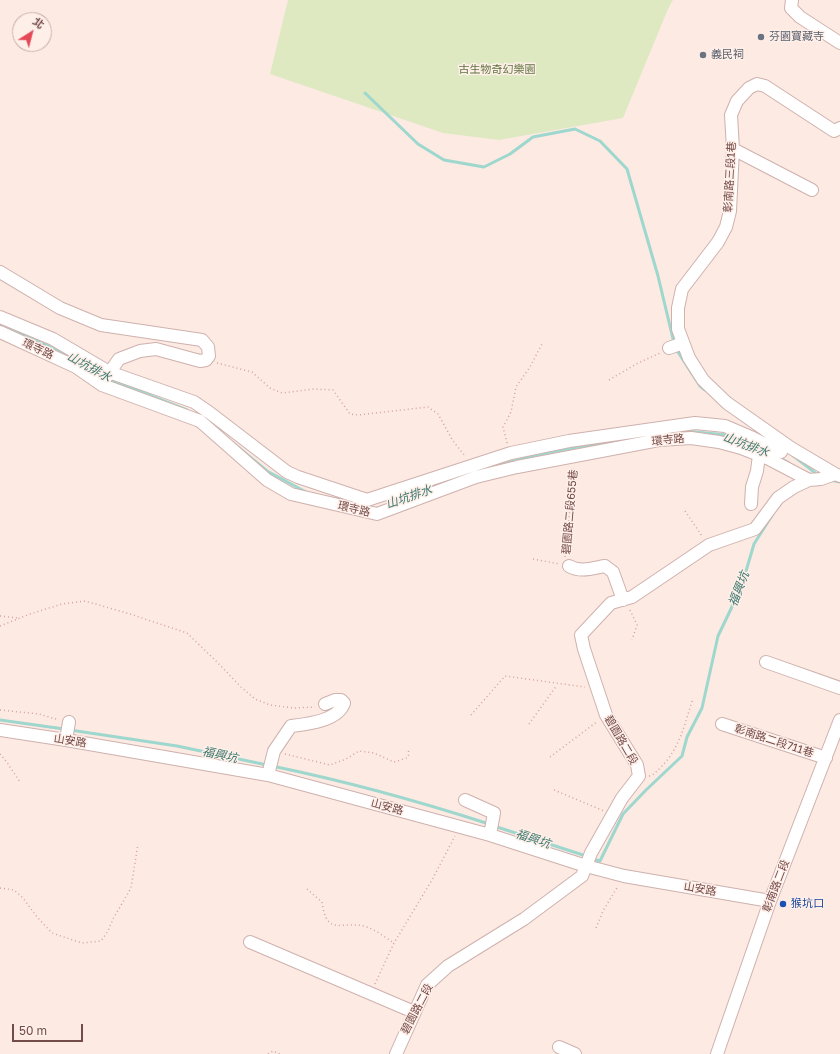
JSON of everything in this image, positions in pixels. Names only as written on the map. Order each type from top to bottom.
[{"type":"street","points":[[792,0],[791,8],[795,12],[840,43]]},
{"type":"street","name":"彰南路三段1巷","points":[[838,475],[786,450],[727,403],[703,380],[688,358],[678,329],[678,308],[682,289],[718,242],[726,227],[730,211],[733,149],[731,115],[737,101],[749,88],[757,84],[765,86],[834,131],[840,128]]},
{"type":"street","points":[[733,149],[812,190]]},
{"type":"street","points":[[0,272],[60,308],[100,325],[202,340],[208,348],[209,356],[206,360],[200,361],[156,350],[140,351],[119,359],[106,378]]},
{"type":"street","name":"環寺路","points":[[0,317],[53,339],[106,378],[194,402],[210,412],[287,472],[294,487]]},
{"type":"street","name":"環寺路","points":[[0,332],[200,421],[267,480],[294,487],[377,514],[474,472]]},
{"type":"street","points":[[669,348],[683,342]]},
{"type":"street","name":"環寺路","points":[[294,487],[367,500],[474,472],[515,459],[695,423],[725,426],[786,450]]},
{"type":"street","name":"環寺路","points":[[515,459],[571,448],[691,438],[719,442],[764,457],[809,480]]},
{"type":"street","points":[[751,504],[752,487],[757,471],[764,457],[786,450]]},
{"type":"street","name":"碧園路二段","points":[[396,1054],[427,985],[448,966],[524,918],[582,876],[591,852],[622,798],[639,776],[637,765],[606,715],[584,649],[581,635],[611,604],[632,597],[709,546],[755,529],[778,498],[794,487],[809,480],[838,475]]},
{"type":"street","name":"碧園路二段655巷","points":[[569,566],[574,569],[586,570],[605,566],[613,572],[623,600]]},
{"type":"street","points":[[766,662],[840,688]]},
{"type":"street","points":[[268,775],[274,751],[292,726],[320,722],[342,708],[344,703],[341,700],[335,700],[325,704]]},
{"type":"street","name":"彰南路二段","points":[[717,1054],[770,901],[840,720]]},
{"type":"street","points":[[66,740],[69,722]]},
{"type":"street","name":"彰南路二段711巷","points":[[722,724],[826,758]]},
{"type":"street","name":"山安路","points":[[0,730],[268,775],[490,835],[586,866],[624,876],[770,901]]},
{"type":"street","points":[[466,800],[494,813],[490,835]]},
{"type":"street","points":[[250,942],[414,1012]]},
{"type":"street","points":[[558,1047],[575,1054]]},
{"type":"path","points":[[515,459],[503,427],[511,412],[516,387],[530,367],[543,342]]},
{"type":"path","points":[[609,380],[638,363],[669,348]]},
{"type":"path","points":[[200,361],[222,364],[252,372],[270,388],[282,393],[314,388],[333,390],[350,414],[358,415],[428,407],[438,414],[453,441],[474,472]]},
{"type":"path","name":"碧園路二段655巷","points":[[569,566],[565,558],[575,464],[571,448]]},
{"type":"path","points":[[685,511],[709,546]]},
{"type":"path","name":"碧園路二段655巷","points":[[533,559],[569,566]]},
{"type":"path","points":[[623,600],[628,606],[636,625],[632,640]]},
{"type":"path","points":[[0,626],[62,604],[85,601],[187,633],[217,662],[240,688],[255,699],[270,705],[294,708],[325,704]]},
{"type":"path","points":[[0,616],[20,618]]},
{"type":"path","points":[[471,715],[505,676],[598,690]]},
{"type":"path","points":[[529,724],[557,684]]},
{"type":"path","points":[[639,776],[648,777],[653,775],[669,759],[677,746],[693,698]]},
{"type":"path","points":[[0,710],[39,714],[69,722]]},
{"type":"path","points":[[550,757],[606,715]]},
{"type":"path","points":[[274,751],[330,765],[346,759],[359,751],[374,753],[394,762],[406,758],[409,754],[408,748]]},
{"type":"path","points":[[0,754],[20,782]]},
{"type":"path","points":[[554,790],[613,814]]},
{"type":"path","points":[[371,993],[394,943],[432,880],[460,827]]},
{"type":"path","points":[[0,888],[14,890],[23,898],[52,933],[82,943],[101,941],[131,888],[138,844]]},
{"type":"path","points":[[596,928],[603,911],[624,876]]},
{"type":"path","points":[[307,889],[322,902],[328,922],[334,926],[350,924],[367,927],[394,943]]},
{"type":"path","points":[[268,1054],[274,1051],[280,1054]]},
{"type":"green space","name":"古生物奇幻樂園","points":[[288,0],[673,0],[623,118],[499,140],[443,133],[270,74]]},
{"type":"waterway","points":[[365,93],[418,144],[444,160],[484,167],[510,154],[533,137],[575,129],[600,141],[627,169],[658,276],[674,343]]},
{"type":"waterway","name":"山坑排水","points":[[0,324],[73,357]]},
{"type":"waterway","points":[[676,349],[700,386],[705,390]]},
{"type":"waterway","name":"山坑排水","points":[[86,365],[103,377]]},
{"type":"waterway","name":"山坑排水","points":[[108,379],[187,410]]},
{"type":"waterway","name":"山坑排水","points":[[661,434],[685,431],[727,435],[759,448]]},
{"type":"waterway","name":"山坑排水","points":[[495,467],[550,452],[644,437]]},
{"type":"waterway","name":"山坑排水","points":[[233,443],[267,471],[306,492]]},
{"type":"waterway","points":[[791,454],[818,475]]},
{"type":"waterway","name":"山坑排水","points":[[777,456],[789,463]]},
{"type":"waterway","name":"福興坑","points":[[830,480],[840,482]]},
{"type":"waterway","name":"福興坑","points":[[593,859],[600,861],[623,814],[682,756],[687,737],[702,708],[718,636],[741,588],[754,544],[771,517]]},
{"type":"waterway","name":"福興坑","points":[[0,720],[64,729]]},
{"type":"waterway","name":"福興坑","points":[[70,730],[177,746],[267,765]]},
{"type":"waterway","name":"福興坑","points":[[272,766],[381,792],[489,824]]},
{"type":"waterway","name":"福興坑","points":[[494,826],[586,856]]},
{"type":"place","name":"芬園寶藏寺","points":[[761,37]]},
{"type":"place","name":"義民祠","points":[[703,55]]},
{"type":"place","name":"猴坑口","points":[[783,904]]}]
